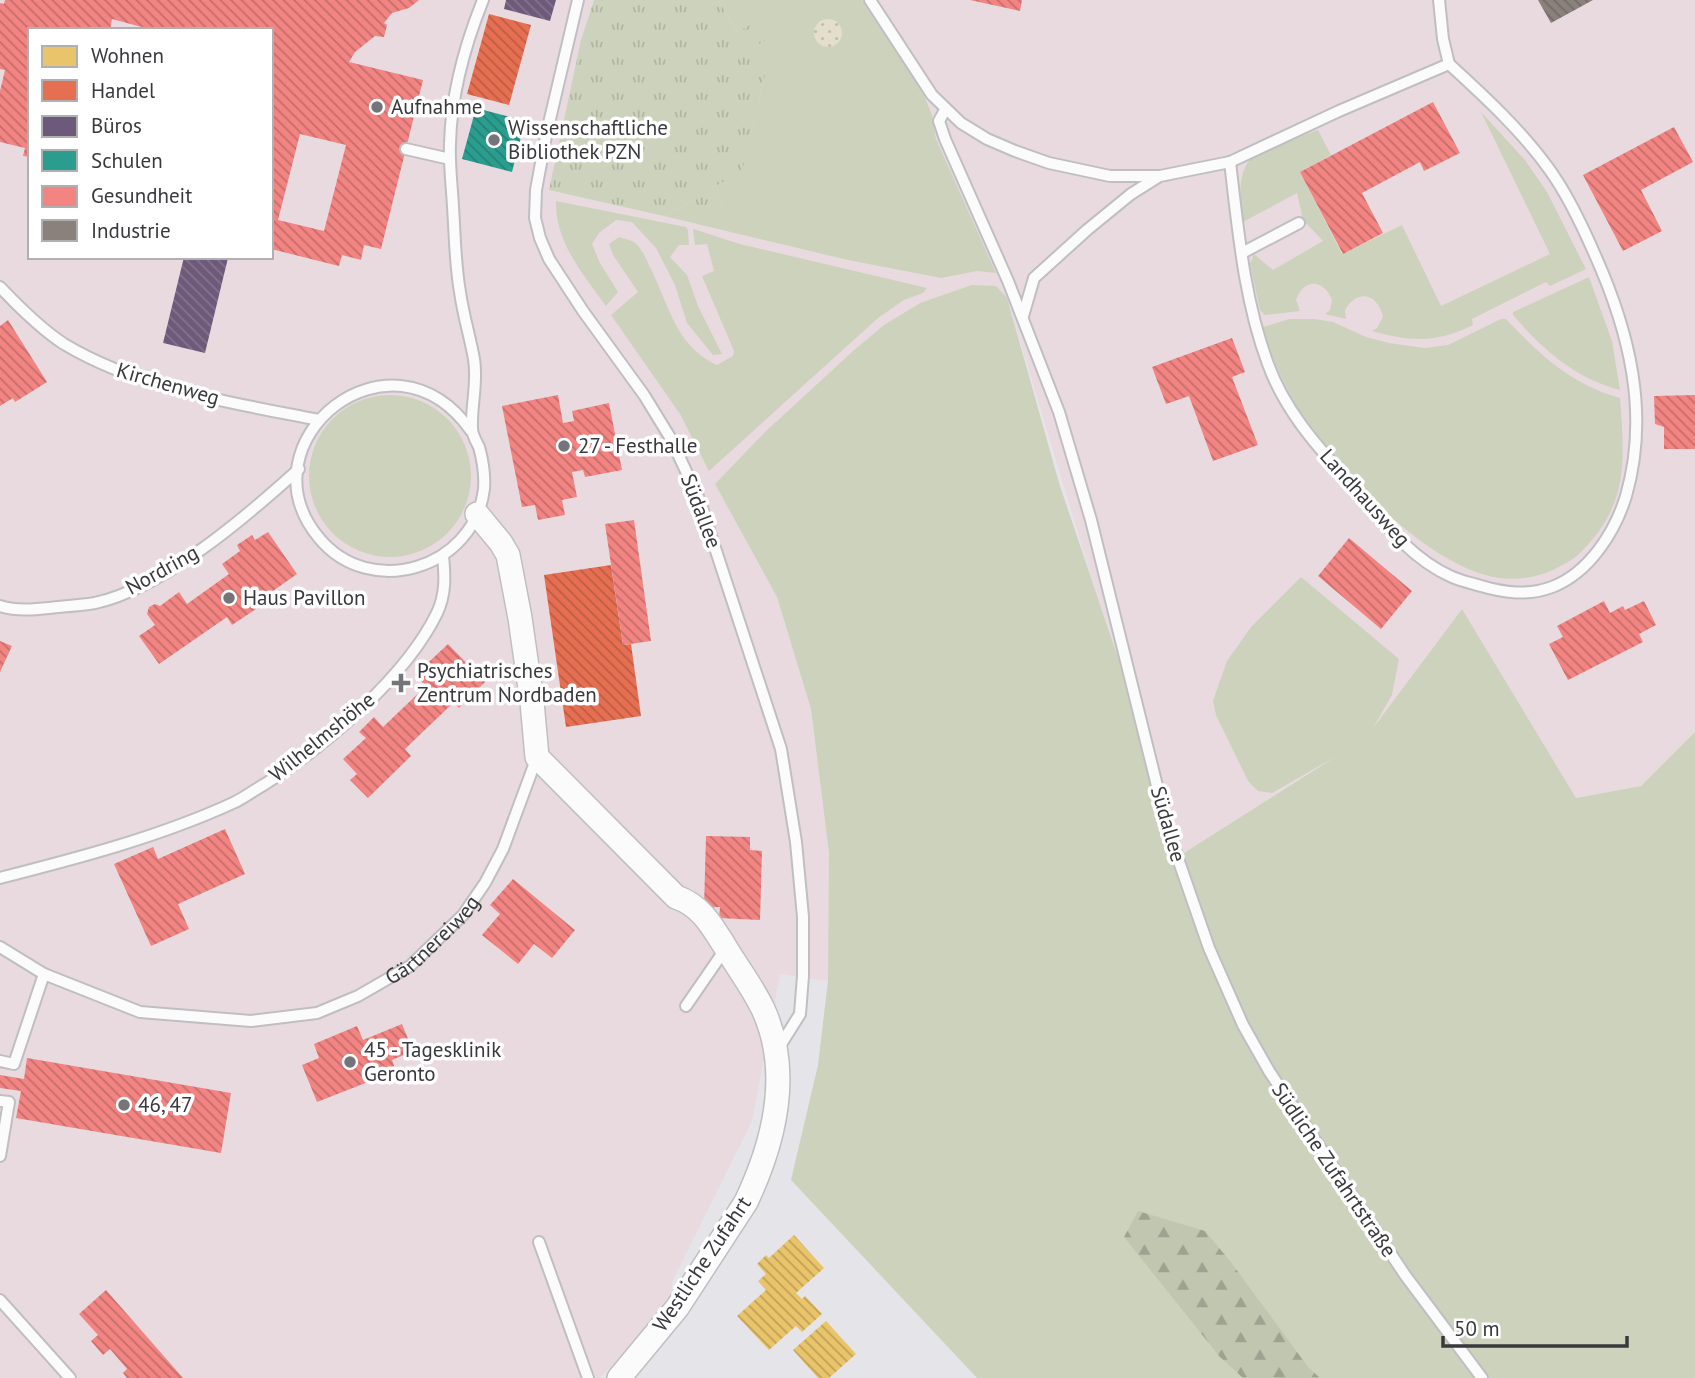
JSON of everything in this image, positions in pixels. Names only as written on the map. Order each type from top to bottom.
[{"type":"street","name":"Gärtnereiweg","points":[[477,514],[502,543],[510,565],[532,702],[537,757]]},
{"type":"street","name":"Westliche Zufahrt","points":[[537,757],[676,897],[690,902],[718,934],[746,977],[764,1012],[777,1051],[778,1081],[774,1125],[750,1192],[734,1222],[677,1308],[619,1378]]},
{"type":"lane","points":[[471,431],[474,360],[455,257],[450,159],[451,118],[466,50],[483,0]]},
{"type":"lane","name":"Südallee","points":[[578,0],[546,136],[536,190],[535,218],[540,238],[550,259],[644,395],[671,439],[699,499],[781,749],[803,917],[803,976],[800,1014],[777,1051]]},
{"type":"lane","points":[[870,0],[932,95],[961,123],[987,139],[1049,163],[1110,176],[1160,176],[1230,162],[1449,64],[1439,0]]},
{"type":"lane","name":"Landhausweg","points":[[1230,162],[1255,324],[1281,397],[1299,423],[1391,531],[1419,557],[1451,577],[1496,591],[1529,594],[1554,586],[1577,572],[1602,547],[1621,509],[1634,469],[1637,440],[1627,339],[1611,288],[1582,225],[1549,169],[1496,107],[1449,64]]},
{"type":"lane","name":"Südallee","points":[[945,110],[939,121],[945,139],[1023,316],[1059,412],[1091,520],[1168,830],[1209,948]]},
{"type":"lane","points":[[406,149],[450,159]]},
{"type":"lane","points":[[1023,316],[1034,278],[1131,194],[1160,176]]},
{"type":"lane","points":[[1242,253],[1299,223]]},
{"type":"lane","name":"Kirchenweg","points":[[0,287],[62,342],[102,364],[139,379],[243,405],[319,420]]},
{"type":"lane","points":[[0,307],[12,299]]},
{"type":"lane","points":[[410,387],[440,399],[471,431],[480,453],[484,488],[477,514],[462,539],[443,556],[423,566],[396,572],[366,569],[341,557],[320,540],[309,523],[299,494],[299,469],[305,443],[319,420],[344,398],[364,390],[410,387]]},
{"type":"lane","name":"Nordring","points":[[0,606],[29,611],[96,603],[139,587],[230,529],[299,469]]},
{"type":"lane","name":"Wilhelmshöhe","points":[[0,877],[78,858],[156,832],[234,802],[288,769],[332,735],[383,688],[418,643],[437,613],[443,595],[446,576],[443,556]]},
{"type":"lane","name":"Gärtnereiweg","points":[[0,947],[44,974],[140,1012],[251,1021],[317,1013],[358,996],[410,966],[463,915],[485,883],[503,849],[537,757]]},
{"type":"lane","points":[[686,1006],[725,947]]},
{"type":"lane","name":"Südliche Zufahrtstraße","points":[[1209,948],[1243,1025],[1269,1071],[1405,1275],[1482,1378]]},
{"type":"lane","points":[[0,1061],[14,1064],[44,974]]},
{"type":"lane","points":[[0,1101],[9,1102],[0,1156]]},
{"type":"lane","points":[[539,1242],[588,1378]]},
{"type":"lane","points":[[0,1300],[70,1378]]},
{"type":"shaded area","name":"Psychiatrisches Zentrum Nordbaden","points":[[0,0],[1695,0],[1695,732],[1641,786],[1576,798],[1462,609],[1367,736],[1184,853],[1091,576],[1007,298],[919,303],[884,325],[765,432],[715,484],[777,597],[811,709],[829,853],[828,981],[780,974],[752,1121],[672,1282],[671,1302],[600,1378],[0,1378]]},
{"type":"green space","points":[[594,0],[718,0],[738,32],[762,18],[773,35],[750,50],[765,75],[742,171],[712,188],[726,211],[708,222],[694,200],[664,216],[549,190],[581,40]]},
{"type":"green space","points":[[718,0],[862,0],[923,93],[932,115],[936,139],[996,273],[977,271],[941,278],[848,260],[664,216],[694,200],[726,211],[712,188],[742,170],[765,75]]},
{"type":"green space","points":[[1481,112],[1525,160],[1547,192],[1586,269],[1550,286],[1546,282],[1472,319],[1473,325],[1435,338],[1411,339],[1372,331],[1383,317],[1377,303],[1367,297],[1361,296],[1350,303],[1345,310],[1346,319],[1325,314],[1330,310],[1332,300],[1324,288],[1314,284],[1299,293],[1296,300],[1300,311],[1265,315],[1260,310],[1250,264],[1254,254],[1273,270],[1323,241],[1303,220],[1297,193],[1243,222],[1241,186],[1244,169],[1255,154],[1318,130],[1331,155],[1300,172],[1342,254],[1402,225],[1441,306],[1550,254]]},
{"type":"green space","points":[[556,201],[686,227],[689,245],[679,245],[670,257],[687,275],[698,306],[722,354],[713,355],[687,323],[675,285],[656,248],[632,222],[616,220],[599,233],[592,244],[618,292],[606,306],[565,244]]},
{"type":"green space","points":[[693,229],[740,244],[927,288],[923,293],[904,300],[878,318],[709,471],[680,414],[611,315],[638,292],[613,255],[609,244],[619,237],[634,242],[641,250],[675,323],[691,347],[717,365],[733,356],[734,351],[702,276],[714,271],[707,244],[695,245]]},
{"type":"green space","points":[[1589,277],[1612,341],[1620,390],[1588,378],[1560,361],[1513,315],[1513,312]]},
{"type":"green space","points":[[972,285],[996,286],[1007,298],[1059,483],[1184,853],[1335,757],[1272,793],[1258,791],[1248,781],[1216,715],[1213,701],[1227,661],[1251,627],[1301,577],[1399,659],[1392,695],[1373,728],[1462,609],[1576,798],[1641,786],[1695,732],[1695,1378],[977,1378],[791,1180],[818,1065],[828,981],[829,853],[811,709],[777,597],[715,484],[765,432],[884,325],[920,303]]},
{"type":"green space","points":[[1289,319],[1333,322],[1366,337],[1424,348],[1448,345],[1506,319],[1557,367],[1587,385],[1620,398],[1623,443],[1620,482],[1607,519],[1595,537],[1575,557],[1555,569],[1533,577],[1517,579],[1493,577],[1466,568],[1438,553],[1410,533],[1358,485],[1315,434],[1299,410],[1260,328]]},
{"type":"green space","points":[[390,395],[421,402],[447,419],[464,445],[471,476],[464,507],[447,533],[421,550],[390,557],[359,550],[333,533],[316,507],[309,476],[316,445],[333,419],[359,402]]},
{"type":"green space","points":[[1138,1211],[1205,1231],[1308,1367],[1320,1378],[1243,1378],[1220,1357],[1124,1237]]},
{"type":"sand","points":[[828,19],[838,23],[842,33],[838,43],[828,47],[818,43],[814,33],[818,23]]},
{"type":"building: Wohnen","points":[[794,1235],[824,1268],[796,1293],[802,1299],[805,1296],[822,1314],[802,1332],[796,1326],[769,1350],[737,1316],[766,1290],[758,1281],[766,1274],[757,1264],[766,1255],[769,1258]]},
{"type":"building: Wohnen","points":[[826,1321],[856,1354],[829,1378],[818,1378],[793,1350]]},
{"type":"building: Handel","points":[[489,14],[531,25],[509,105],[467,94]]},
{"type":"building: Handel","points":[[611,565],[623,645],[631,644],[641,716],[566,727],[544,575]]},
{"type":"building: Büros","points":[[506,0],[556,0],[550,21],[504,9]]},
{"type":"building: Büros","points":[[184,259],[228,259],[205,353],[163,343]]},
{"type":"building: Schulen","name":"Wissenschaftliche Bibliothek PZN","points":[[476,108],[525,121],[512,172],[462,159]]},
{"type":"building: Gesundheit","points":[[5,0],[419,0],[409,8],[392,13],[384,23],[387,25],[384,37],[375,36],[355,52],[349,62],[423,80],[381,249],[364,245],[361,260],[342,255],[339,266],[273,250],[273,28],[146,28],[112,19],[110,28],[28,28],[28,157],[23,156],[25,148],[0,142],[0,91],[5,70],[0,69],[0,3],[4,4]],"holes":[[[300,134],[346,145],[324,231],[278,220]]]},
{"type":"building: Gesundheit","points":[[970,0],[1022,0],[1020,11]]},
{"type":"building: Gesundheit","points":[[1433,102],[1460,153],[1424,171],[1420,162],[1362,193],[1383,233],[1343,254],[1300,172]]},
{"type":"building: Gesundheit","points":[[1674,127],[1693,162],[1641,190],[1662,231],[1623,251],[1583,175]]},
{"type":"building: Gesundheit","points":[[8,320],[47,382],[15,402],[13,398],[0,406],[0,326]]},
{"type":"building: Gesundheit","points":[[1232,338],[1245,372],[1232,377],[1258,445],[1213,461],[1189,396],[1166,404],[1152,367]]},
{"type":"building: Gesundheit","name":"27 - Festhalle","points":[[558,395],[563,423],[574,421],[572,411],[609,403],[622,470],[585,477],[583,470],[572,472],[577,497],[562,500],[565,515],[538,520],[535,505],[522,507],[502,406]]},
{"type":"building: Gesundheit","points":[[1695,395],[1695,449],[1664,449],[1664,427],[1655,424],[1654,396]]},
{"type":"building: Gesundheit","points":[[634,520],[651,641],[623,645],[605,524]]},
{"type":"building: Gesundheit","name":"Haus Pavillon","points":[[268,532],[297,574],[253,605],[256,609],[232,625],[227,617],[159,664],[139,636],[155,625],[147,614],[149,607],[155,604],[160,606],[179,592],[187,604],[229,574],[222,564],[240,551],[237,545],[252,535],[255,540]]},
{"type":"building: Gesundheit","points":[[1349,538],[1412,591],[1381,629],[1318,576]]},
{"type":"building: Gesundheit","points":[[1604,601],[1610,613],[1623,606],[1625,610],[1644,601],[1656,625],[1639,634],[1643,642],[1568,680],[1549,644],[1563,637],[1557,626]]},
{"type":"building: Gesundheit","points":[[0,641],[12,646],[0,672]]},
{"type":"building: Gesundheit","points":[[448,644],[485,682],[459,708],[454,702],[405,749],[411,756],[368,798],[350,780],[357,774],[343,759],[366,738],[359,732],[374,717],[383,727],[426,686],[415,675]]},
{"type":"building: Gesundheit","points":[[225,829],[245,874],[178,904],[189,929],[151,946],[114,864],[153,847],[158,859]]},
{"type":"building: Gesundheit","points":[[706,836],[750,837],[750,850],[762,851],[760,920],[719,918],[720,907],[704,907]]},
{"type":"building: Gesundheit","points":[[513,879],[575,930],[552,958],[534,944],[518,964],[482,935],[500,914],[490,905]]},
{"type":"building: Gesundheit","name":"45 - Tagesklinik Geronto","points":[[402,1024],[413,1051],[392,1060],[396,1071],[317,1102],[302,1065],[319,1058],[314,1044],[357,1026],[363,1040]]},
{"type":"building: Gesundheit","name":"46, 47","points":[[27,1058],[231,1093],[221,1153],[16,1118],[21,1091],[0,1088],[0,1075],[24,1079]]},
{"type":"building: Gesundheit","points":[[106,1290],[183,1378],[127,1378],[123,1373],[127,1369],[110,1349],[103,1355],[91,1341],[98,1335],[79,1314]]},
{"type":"building: Industrie","points":[[1538,0],[1593,0],[1551,23]]},
{"type":"place","name":"Aufnahme","points":[[377,107]]},
{"type":"place","name":"Wissenschaftliche Bibliothek PZN","points":[[494,140]]},
{"type":"place","name":"27 - Festhalle","points":[[564,446]]},
{"type":"place","name":"Haus Pavillon","points":[[229,598]]},
{"type":"place","name":"Psychiatrisches Zentrum Nordbaden","points":[[401,683]]},
{"type":"place","name":"45 - Tagesklinik Geronto","points":[[350,1062]]},
{"type":"place","name":"46, 47","points":[[124,1105]]}]
